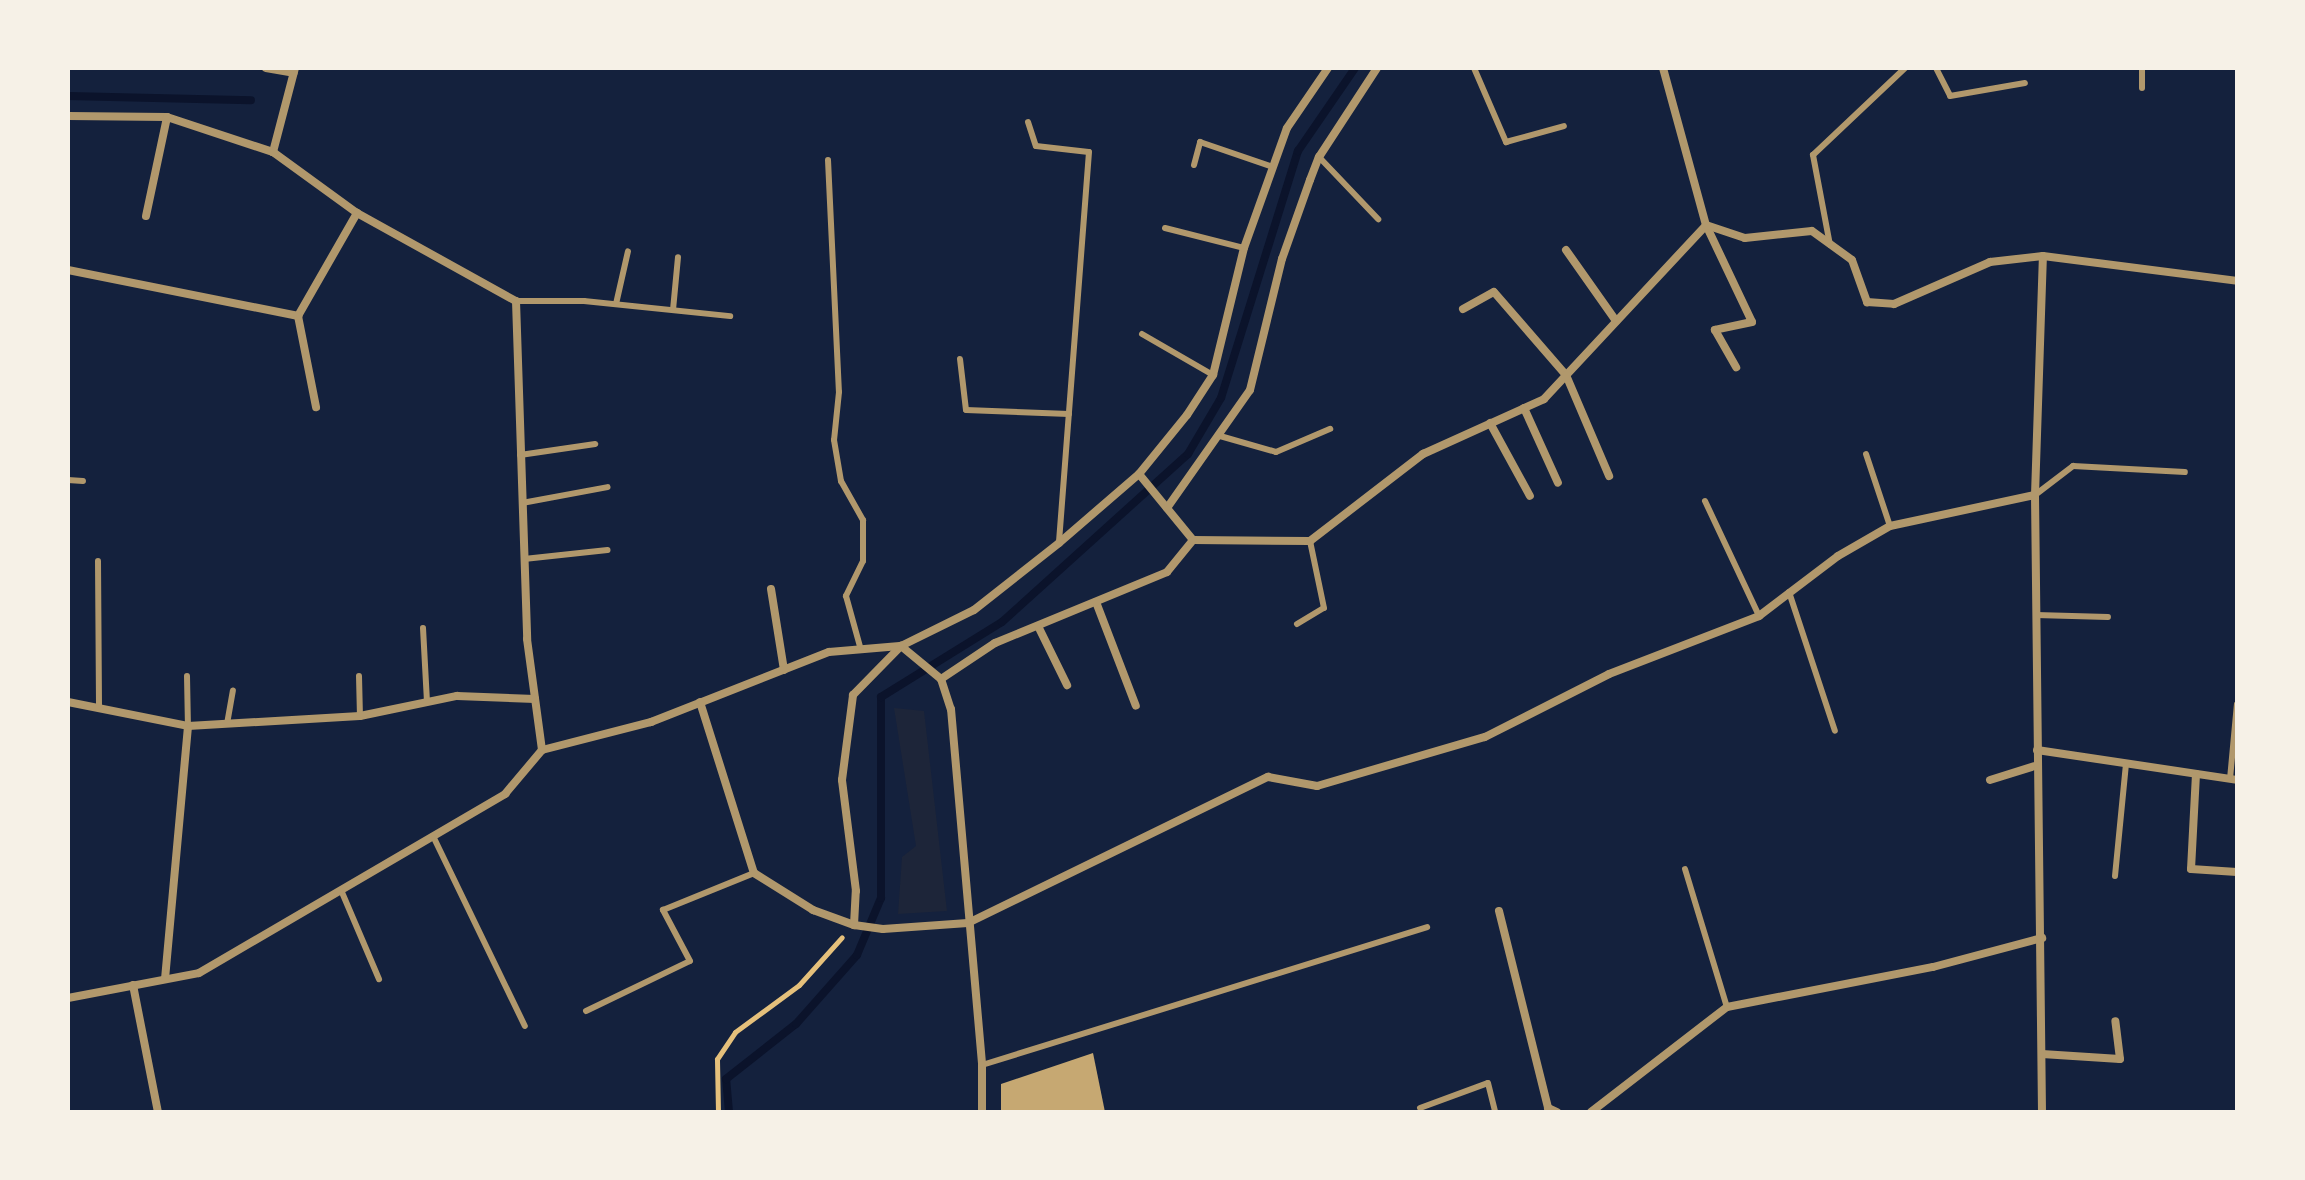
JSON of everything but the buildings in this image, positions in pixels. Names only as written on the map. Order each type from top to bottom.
[{"type":"street","points":[[266,68],[295,70],[273,152]]},
{"type":"street","points":[[854,925],[856,891],[842,780],[853,695],[901,646],[974,610],[1059,543],[1139,474],[1187,415],[1213,375],[1244,248],[1287,128],[1328,68]]},
{"type":"street","points":[[1167,508],[1250,390],[1282,259],[1319,157],[1377,68]]},
{"type":"street","points":[[1663,68],[1706,225],[1752,322],[1715,330],[1736,367]]},
{"type":"street","points":[[68,116],[167,117],[273,152],[357,213],[516,301],[527,639],[542,750]]},
{"type":"street","points":[[146,216],[167,117]]},
{"type":"street","points":[[316,407],[298,316],[357,213]]},
{"type":"street","points":[[1706,225],[1745,238],[1812,231],[1852,260],[1867,302],[1894,304],[1990,262],[2043,256],[2237,281]]},
{"type":"street","points":[[1193,540],[1310,541],[1423,454],[1544,399],[1706,225]]},
{"type":"street","points":[[1566,250],[1616,321]]},
{"type":"street","points":[[2042,1112],[2035,495],[2043,256]]},
{"type":"street","points":[[68,270],[298,316]]},
{"type":"street","points":[[1463,309],[1494,292],[1566,375],[1609,476]]},
{"type":"street","points":[[1524,408],[1558,483]]},
{"type":"street","points":[[1490,423],[1530,496]]},
{"type":"street","points":[[1139,474],[1193,540]]},
{"type":"street","points":[[700,702],[754,873],[813,910],[854,925],[883,929],[968,923],[1268,777],[1317,786],[1485,737],[1609,674],[1759,616],[1838,556],[1890,526],[2035,495]]},
{"type":"street","points":[[941,679],[995,643],[1167,572],[1193,540]]},
{"type":"street","points":[[771,589],[784,670]]},
{"type":"street","points":[[1096,602],[1136,706]]},
{"type":"street","points":[[1038,626],[1067,685]]},
{"type":"street","points":[[68,998],[199,973],[505,794],[542,750],[651,722],[829,652],[901,646],[941,679],[951,709],[982,1065],[982,1112]]},
{"type":"street","points":[[68,702],[188,726],[360,716],[457,696],[535,699]]},
{"type":"street","points":[[165,979],[188,726]]},
{"type":"street","points":[[2037,750],[2233,780]]},
{"type":"street","points":[[1990,780],[2038,765]]},
{"type":"street","points":[[2196,774],[2191,869],[2237,872]]},
{"type":"street","points":[[1499,911],[1548,1108],[1557,1112]]},
{"type":"street","points":[[1591,1112],[1727,1007],[1933,967],[2042,938]]},
{"type":"street","points":[[133,985],[158,1112]]},
{"type":"street","points":[[2042,1054],[2120,1059],[2115,1021]]},
{"type":"lane","points":[[1474,68],[1506,142],[1564,126]]},
{"type":"lane","points":[[1830,245],[1813,155],[1905,68]]},
{"type":"lane","points":[[1936,68],[1950,96],[2025,83]]},
{"type":"lane","points":[[2142,68],[2142,88]]},
{"type":"lane","points":[[1028,122],[1036,146],[1089,152],[1059,543]]},
{"type":"lane","points":[[1194,165],[1200,142],[1273,167]]},
{"type":"lane","points":[[1319,157],[1378,219]]},
{"type":"lane","points":[[828,160],[839,392],[834,440],[841,481],[863,520],[863,561],[846,596],[861,650]]},
{"type":"lane","points":[[1165,228],[1244,248]]},
{"type":"lane","points":[[616,304],[628,251]]},
{"type":"lane","points":[[673,310],[678,257]]},
{"type":"lane","points":[[516,301],[616,304],[730,316]]},
{"type":"lane","points":[[1142,334],[1213,375]]},
{"type":"lane","points":[[960,359],[966,410],[1069,414]]},
{"type":"lane","points":[[1220,436],[1276,452],[1330,429]]},
{"type":"lane","points":[[520,455],[595,444]]},
{"type":"lane","points":[[1866,454],[1890,526]]},
{"type":"lane","points":[[2035,495],[2073,466],[2185,472]]},
{"type":"lane","points":[[68,480],[83,481]]},
{"type":"lane","points":[[522,503],[608,487]]},
{"type":"lane","points":[[1705,501],[1759,616]]},
{"type":"lane","points":[[1297,624],[1324,608],[1310,541]]},
{"type":"lane","points":[[524,559],[608,550]]},
{"type":"lane","points":[[98,561],[99,707]]},
{"type":"lane","points":[[1789,592],[1835,731]]},
{"type":"lane","points":[[2036,615],[2108,617]]},
{"type":"lane","points":[[423,628],[427,702]]},
{"type":"lane","points":[[187,676],[188,726]]},
{"type":"lane","points":[[359,676],[360,716]]},
{"type":"lane","points":[[227,724],[233,691]]},
{"type":"lane","points":[[2233,780],[2237,704]]},
{"type":"lane","points":[[2115,876],[2126,764]]},
{"type":"lane","points":[[433,836],[525,1026]]},
{"type":"lane","points":[[1685,869],[1727,1007]]},
{"type":"lane","points":[[586,1011],[690,961],[663,910],[754,873]]},
{"type":"lane","points":[[341,890],[379,979]]},
{"type":"lane","points":[[982,1065],[1427,927]]},
{"type":"lane","points":[[1420,1108],[1488,1083],[1495,1112]]},
{"type":"path","points":[[718,1112],[717,1059],[735,1032],[799,985],[854,925]]},
{"type":"shaded area","points":[[894,708],[924,711],[947,911],[898,914],[902,857],[916,846]]},
{"type":"waterway","points":[[729,1112],[726,1079],[796,1024],[857,955],[881,898],[881,697],[1002,622],[1188,454],[1221,398],[1298,151],[1355,68]]},
{"type":"waterway","points":[[68,96],[251,100]]}]
